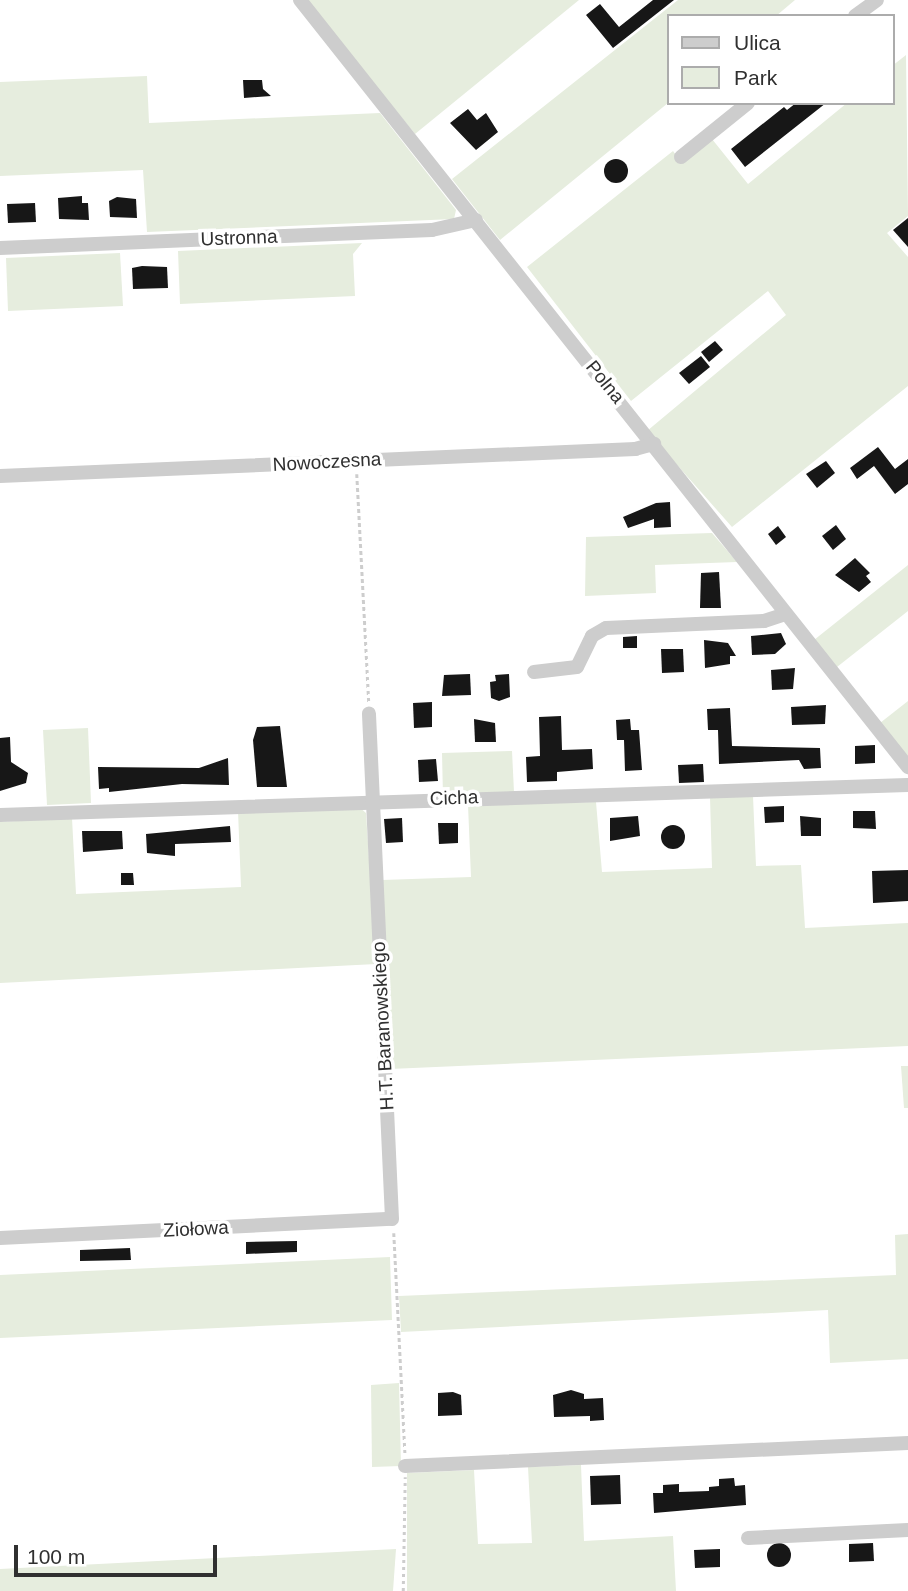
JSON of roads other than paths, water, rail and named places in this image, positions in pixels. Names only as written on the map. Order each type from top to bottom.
[{"type":"street","name":"Polna","points":[[300,0],[908,766]]},
{"type":"street","points":[[858,14],[877,0]]},
{"type":"street","points":[[681,157],[746,105]]},
{"type":"street","name":"Ustronna","points":[[0,248],[442,229],[476,220]]},
{"type":"street","name":"Nowoczesna","points":[[0,476],[635,449],[654,444]]},
{"type":"street","points":[[534,672],[577,667],[592,636],[606,628],[764,621],[786,614]]},
{"type":"street","name":"H.T. Baranowskiego","points":[[369,714],[392,1219]]},
{"type":"street","name":"Cicha","points":[[0,815],[908,785]]},
{"type":"street","name":"Ziołowa","points":[[0,1238],[392,1219]]},
{"type":"street","points":[[405,1466],[908,1443]]},
{"type":"street","points":[[748,1538],[908,1530]]}]
